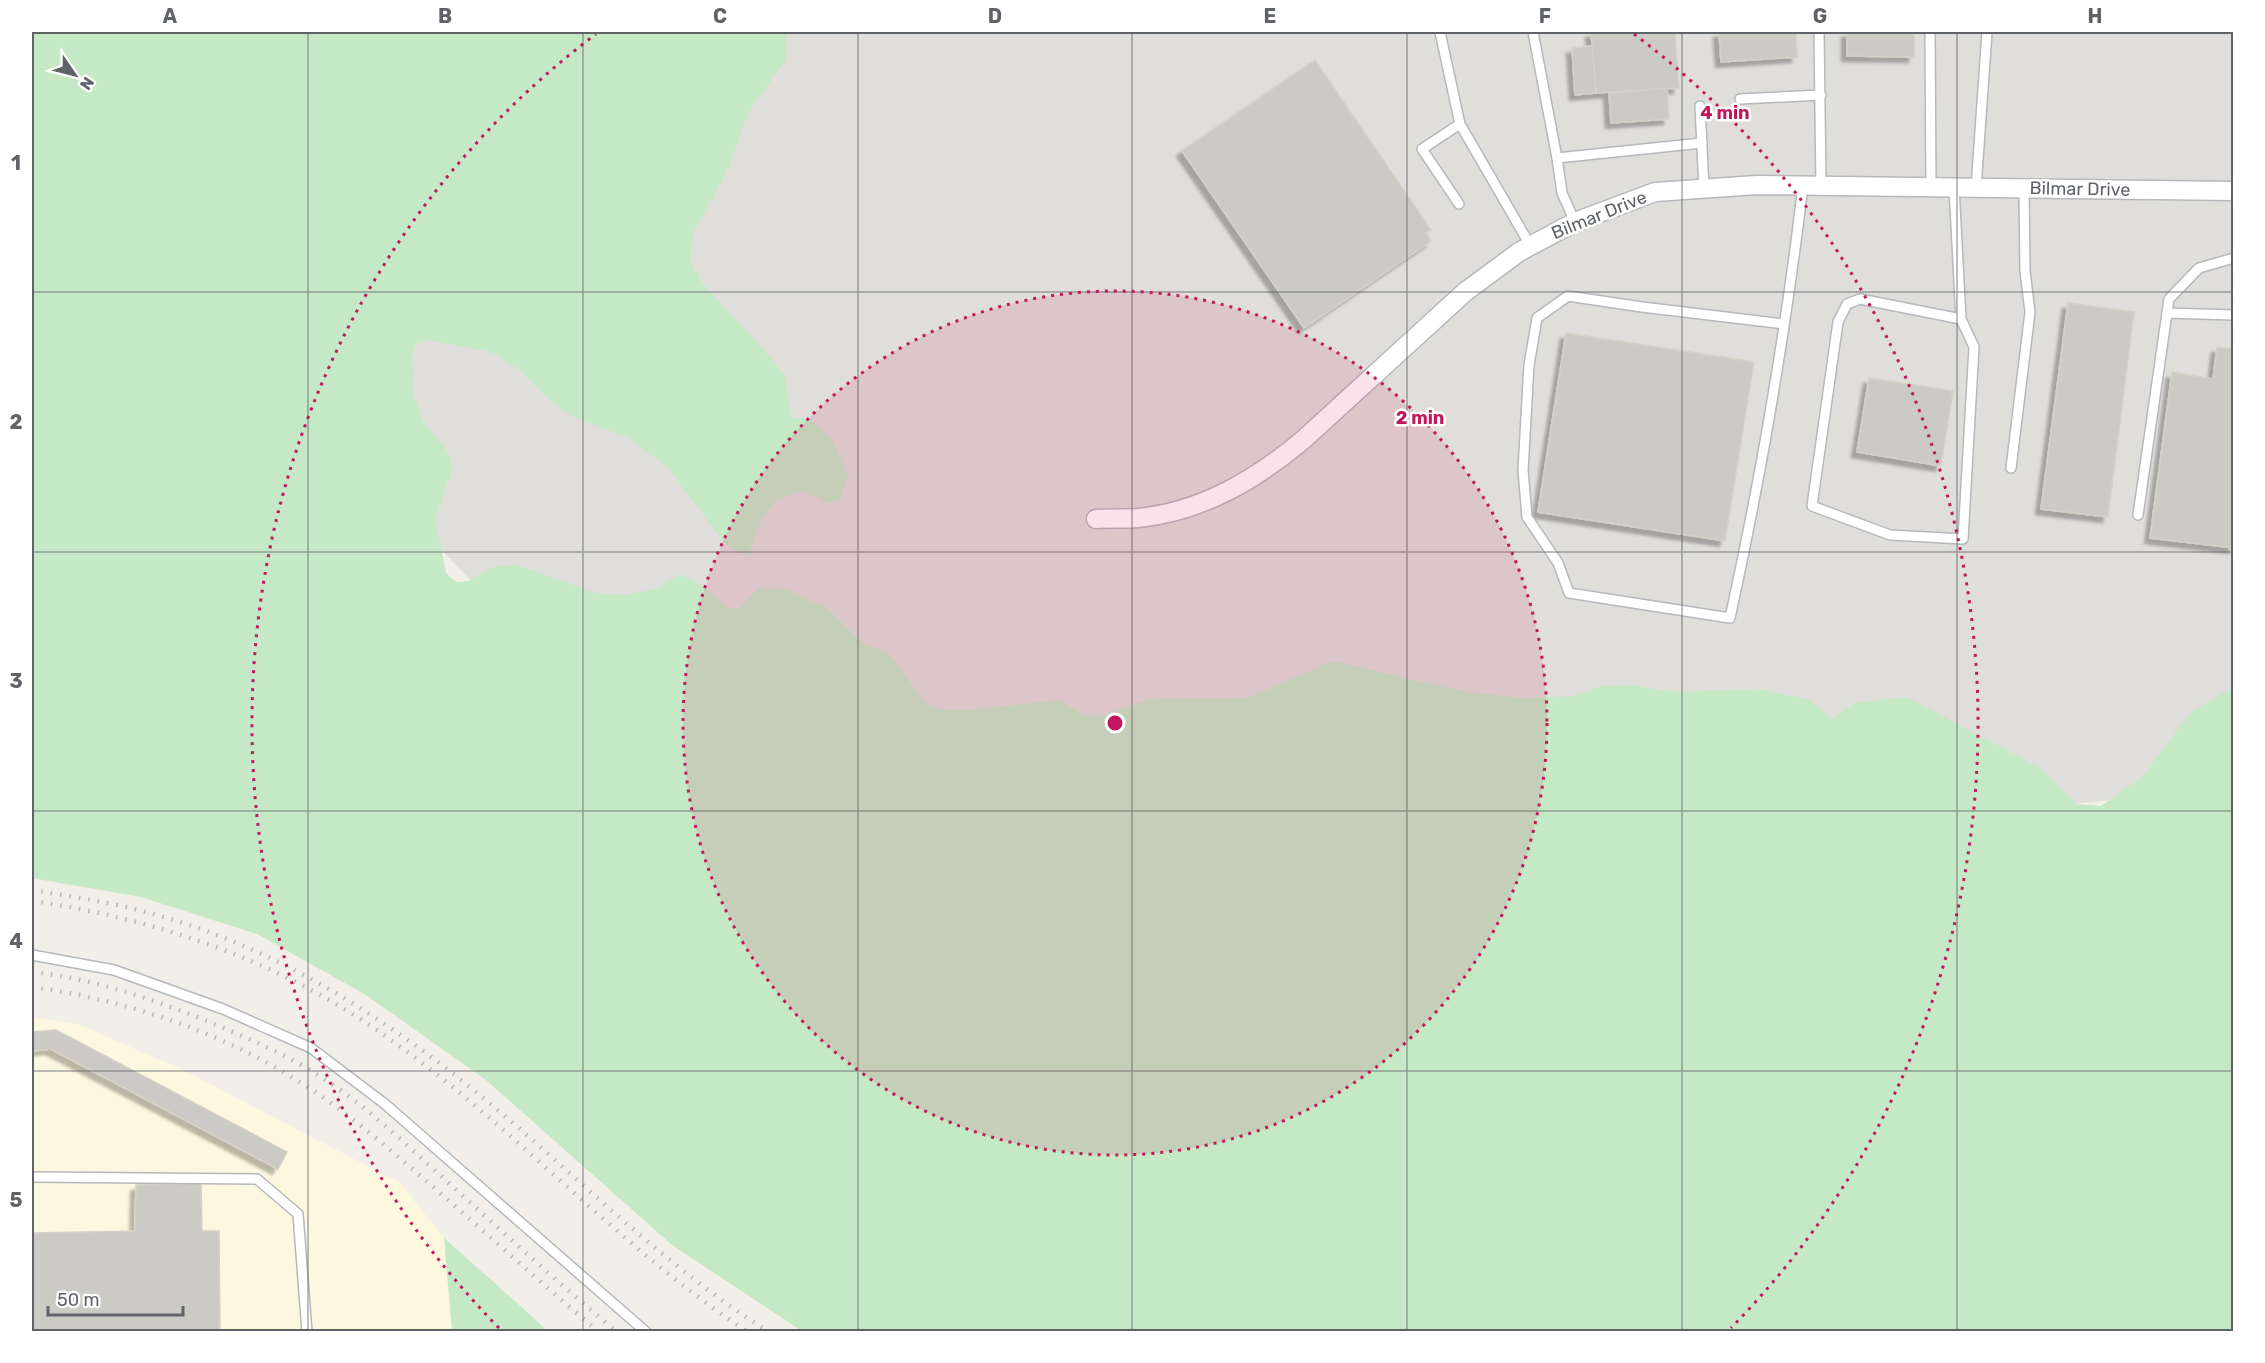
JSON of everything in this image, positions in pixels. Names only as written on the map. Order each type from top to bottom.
[{"type":"street","name":"Bilmar Drive","points":[[1096,519],[1140,518],[1196,506],[1244,484],[1303,440],[1465,292],[1530,245],[1575,222],[1655,192],[1757,185],[2234,191]]},
{"type":"lane","points":[[1440,32],[1460,124],[1530,245]]},
{"type":"lane","points":[[1533,32],[1562,193],[1575,222]]},
{"type":"lane","points":[[1784,324],[1642,308],[1568,296],[1537,318],[1529,365],[1523,470],[1527,517],[1558,563],[1569,593],[1730,618],[1749,532],[1784,324],[1794,258],[1812,185],[1821,95],[1818,32]]},
{"type":"lane","points":[[1930,32],[1931,187]]},
{"type":"lane","points":[[1976,188],[1987,32]]},
{"type":"lane","points":[[1740,99],[1821,95]]},
{"type":"lane","points":[[1700,106],[1704,189]]},
{"type":"lane","points":[[1459,204],[1422,149],[1460,124]]},
{"type":"lane","points":[[1557,158],[1702,143]]},
{"type":"lane","points":[[1954,187],[1961,319],[1974,347],[1963,539],[1890,535],[1812,506],[1838,322],[1847,304],[1860,299],[1961,319]]},
{"type":"lane","points":[[2011,468],[2030,312],[2025,271],[2024,188]]},
{"type":"lane","points":[[2138,514],[2169,299],[2199,268],[2234,258]]},
{"type":"lane","points":[[2168,313],[2234,315]]},
{"type":"lane","points":[[32,955],[114,970],[223,1008],[311,1048],[385,1104],[646,1332]]},
{"type":"lane","points":[[32,1178],[257,1179],[298,1214],[307,1332]]},
{"type":"shaded area","points":[[567,32],[2233,32],[2233,789],[796,922],[211,308]]},
{"type":"shaded area","points":[[32,1017],[78,1024],[185,1071],[400,1183],[444,1238],[452,1331],[32,1332]]},
{"type":"green space","points":[[32,32],[786,32],[786,59],[748,113],[727,171],[694,232],[690,259],[701,281],[784,373],[792,417],[809,419],[831,438],[848,475],[840,500],[827,503],[803,491],[776,500],[761,520],[748,556],[726,545],[669,469],[629,438],[571,416],[550,401],[517,368],[491,352],[426,340],[416,344],[412,357],[414,396],[423,421],[449,454],[452,469],[435,519],[446,573],[456,582],[469,581],[492,567],[518,565],[595,593],[624,595],[654,589],[681,574],[706,588],[727,608],[740,608],[758,588],[786,589],[827,608],[864,644],[890,654],[925,703],[938,709],[970,710],[1059,700],[1084,715],[1097,717],[1150,699],[1247,698],[1333,661],[1466,692],[1523,698],[1576,696],[1600,686],[1626,685],[1676,692],[1757,689],[1807,699],[1832,719],[1855,703],[1907,697],[2042,769],[2077,804],[2101,806],[2143,776],[2190,713],[2233,687],[2233,1331],[802,1331],[672,1245],[486,1080],[366,995],[257,934],[141,897],[32,878]]},
{"type":"green space","points":[[444,1238],[536,1320],[547,1331],[452,1331]]},
{"type":"building","points":[[1591,32],[1675,32],[1679,88],[1596,93]]},
{"type":"building","points":[[1719,32],[1796,32],[1797,57],[1721,62]]},
{"type":"building","points":[[1847,32],[1914,32],[1914,57],[1847,56]]},
{"type":"building","points":[[1592,46],[1596,93],[1575,95],[1572,48]]},
{"type":"building","points":[[1315,60],[1431,230],[1426,233],[1431,241],[1304,328],[1182,151]]},
{"type":"building","points":[[1667,88],[1669,119],[1611,123],[1609,93]]},
{"type":"building","points":[[2068,303],[2134,312],[2108,517],[2041,509]]},
{"type":"building","points":[[1566,333],[1754,362],[1725,541],[1538,512]]},
{"type":"building","points":[[2217,347],[2234,349],[2234,548],[2150,538],[2172,372],[2213,379]]},
{"type":"building","points":[[1869,378],[1953,391],[1941,466],[1857,452]]},
{"type":"building","points":[[56,1030],[287,1152],[278,1169],[51,1049],[32,1051],[32,1032]]},
{"type":"building","points":[[201,1183],[202,1231],[219,1231],[220,1332],[32,1332],[32,1233],[135,1231],[136,1185]]},
{"type":"railway","points":[[32,890],[110,904],[175,920],[227,939],[277,962],[373,1016],[419,1048],[506,1117],[666,1257],[769,1332]]},
{"type":"railway","points":[[32,901],[130,920],[177,934],[270,969],[314,991],[357,1017],[443,1079],[657,1265],[748,1332]]},
{"type":"railway","points":[[32,972],[80,980],[150,1000],[245,1037],[309,1069],[382,1123],[617,1332]]},
{"type":"railway","points":[[32,987],[103,1000],[172,1021],[272,1065],[337,1107],[385,1145],[599,1332]]}]
